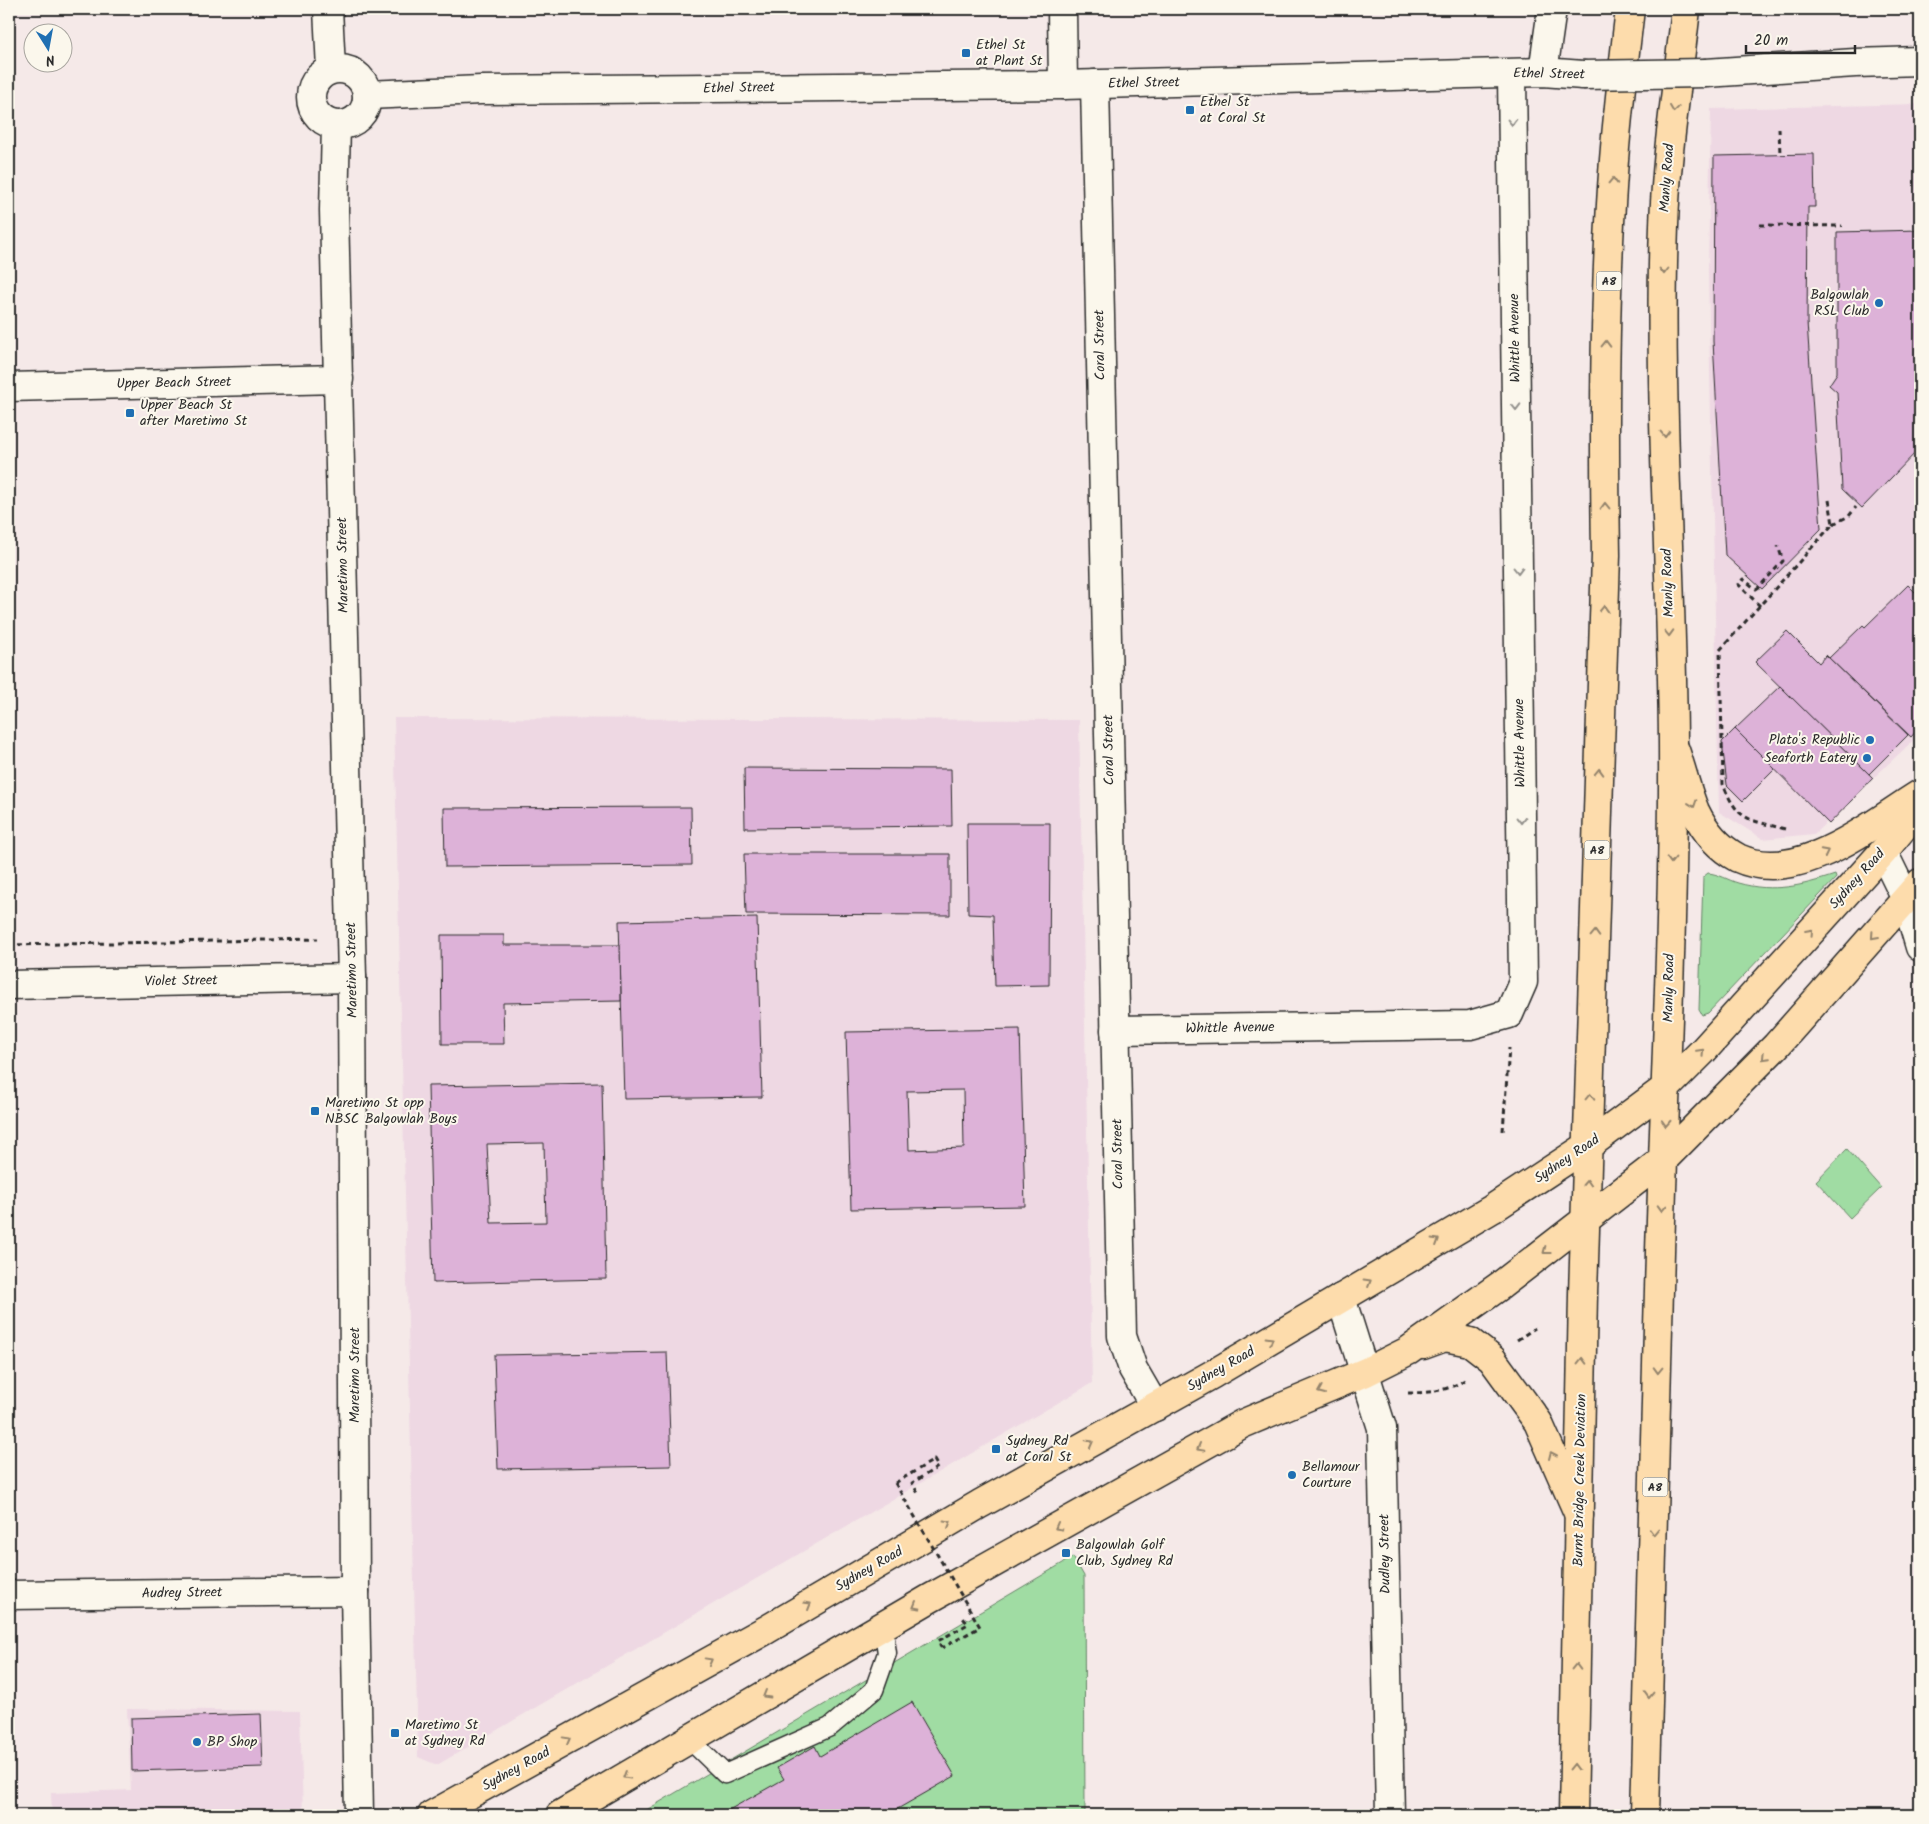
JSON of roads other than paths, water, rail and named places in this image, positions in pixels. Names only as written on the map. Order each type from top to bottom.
[{"type":"main road","name":"A8","points":[[1589,1145],[1606,555],[1604,445],[1607,319],[1614,161],[1630,9]]},
{"type":"main road","name":"Manly Road","points":[[1664,1159],[1673,741],[1667,550],[1664,224],[1669,145],[1686,9]]},
{"type":"main road","points":[[1673,741],[1696,812],[1710,835],[1724,851],[1747,862],[1767,866],[1793,864],[1822,854],[1920,794]]},
{"type":"main road","name":"Sydney Road","points":[[432,1815],[766,1630],[980,1504],[1156,1407],[1492,1209],[1589,1145],[1667,1087],[1702,1052],[1883,852],[1920,807]]},
{"type":"main road","points":[[1408,1351],[1501,1285],[1664,1159],[1776,1046],[1913,891]]},
{"type":"main road","name":"Burnt Bridge Creek Deviation","points":[[1573,1815],[1585,1221],[1589,1145]]},
{"type":"main road","name":"A8","points":[[1645,1815],[1664,1159]]},
{"type":"main road","points":[[560,1815],[809,1671],[883,1625],[1242,1424],[1366,1372],[1408,1351],[1445,1336],[1470,1342],[1492,1359],[1538,1422],[1579,1515]]},
{"type":"street","points":[[328,9],[331,69]]},
{"type":"street","points":[[1062,9],[1063,85]]},
{"type":"street","points":[[1542,72],[1552,9]]},
{"type":"street","name":"Ethel Street","points":[[367,95],[481,90],[1063,85],[1542,72],[1582,75],[1706,73],[1855,63],[1920,61]]},
{"type":"street","points":[[331,69],[351,71],[365,85],[366,105],[355,120],[336,125],[320,118],[311,104],[312,86],[323,73],[331,69]]},
{"type":"street","name":"Whittle Avenue","points":[[1115,1030],[1470,1025],[1509,1014],[1523,982],[1512,74]]},
{"type":"street","name":"Coral Street","points":[[1095,84],[1122,1336],[1133,1369],[1156,1407]]},
{"type":"street","name":"Maretimo Street","points":[[336,125],[334,210],[352,939],[355,1591],[359,1815]]},
{"type":"street","name":"Upper Beach Street","points":[[9,387],[339,379]]},
{"type":"street","points":[[1883,852],[1913,891],[1920,947]]},
{"type":"street","name":"Violet Street","points":[[9,984],[352,978]]},
{"type":"street","name":"Dudley Street","points":[[1341,1298],[1366,1372],[1382,1428],[1390,1815]]},
{"type":"street","name":"Audrey Street","points":[[9,1595],[355,1591]]},
{"type":"lane","points":[[689,1739],[725,1774],[830,1727],[874,1690],[887,1653],[883,1625]]},
{"type":"place","name":"Ethel St at Plant St","points":[[966,53]]},
{"type":"place","name":"Ethel St at Coral St","points":[[1190,110]]},
{"type":"place","name":"Balgowlah RSL Club","points":[[1879,303]]},
{"type":"place","name":"Upper Beach St after Maretimo St","points":[[130,413]]},
{"type":"place","name":"Plato's Republic","points":[[1870,740]]},
{"type":"place","name":"Seaforth Eatery","points":[[1867,758]]},
{"type":"place","name":"Maretimo St opp NBSC Balgowlah Boys","points":[[315,1111]]},
{"type":"place","name":"Sydney Rd at Coral St","points":[[996,1449]]},
{"type":"place","name":"Bellamour Courture","points":[[1292,1475]]},
{"type":"place","name":"Balgowlah Golf Club, Sydney Rd","points":[[1066,1553]]},
{"type":"place","name":"Maretimo St at Sydney Rd","points":[[395,1733]]},
{"type":"place","name":"BP Shop","points":[[197,1742]]}]
